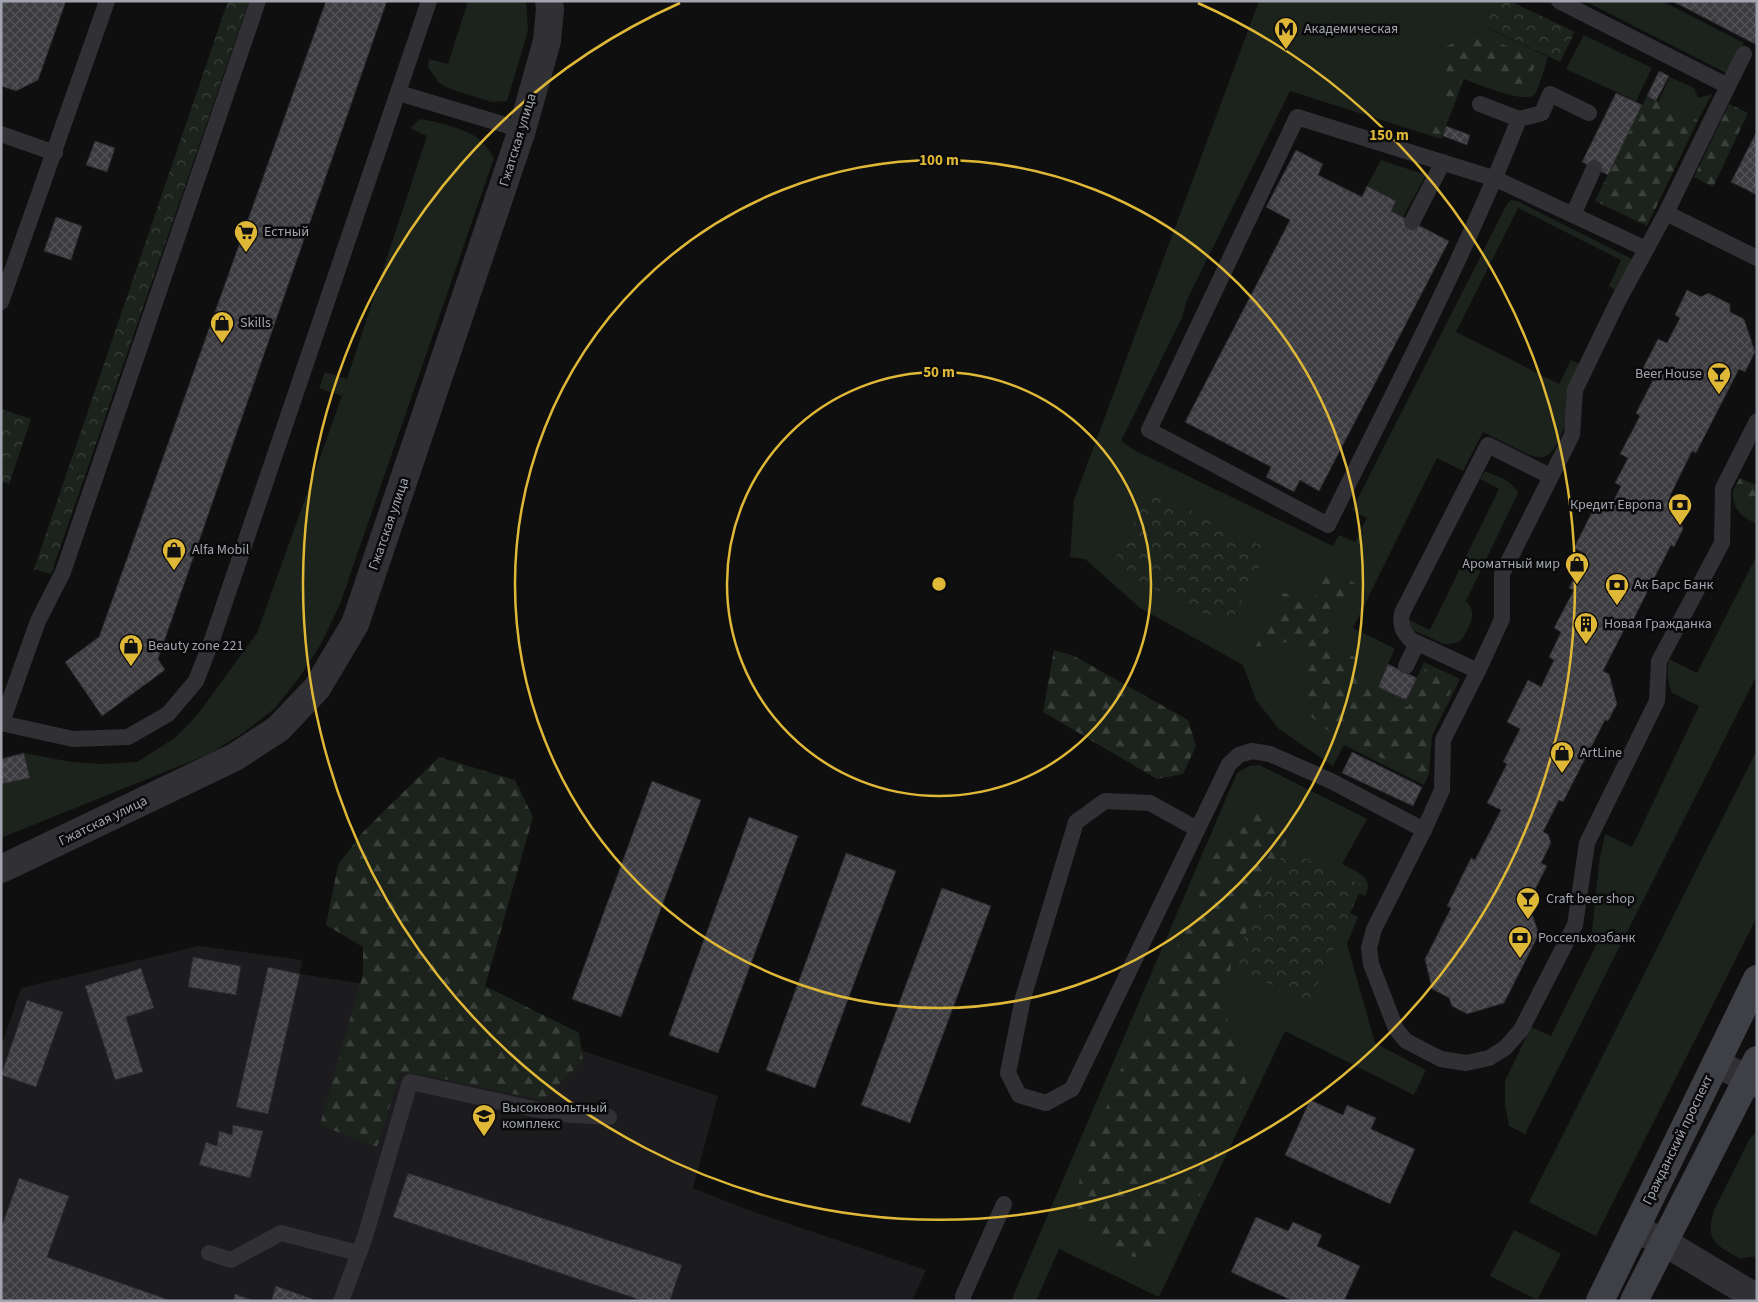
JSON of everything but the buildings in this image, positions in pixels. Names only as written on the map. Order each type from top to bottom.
[{"type":"main road","name":"Гражданский проспект","points":[[1600,1301],[1757,979]]},
{"type":"main road","points":[[1634,1301],[1754,1074]]},
{"type":"street","name":"Гжатская улица","points":[[1,869],[235,757],[278,729],[317,688],[355,624],[522,130],[547,41],[549,1]]},
{"type":"street","points":[[1716,1063],[1754,1074]]},
{"type":"street","points":[[1635,1229],[1664,1242],[1757,1298]]},
{"type":"lane","points":[[1,302],[107,1]]},
{"type":"lane","points":[[258,1],[63,572],[38,621],[2,723],[73,740],[128,737],[168,714],[196,681],[212,640],[429,1]]},
{"type":"lane","points":[[1559,1],[1728,86]]},
{"type":"lane","points":[[1744,54],[1666,214],[1618,301],[1575,390],[1572,435],[1502,574],[1502,619],[1478,672],[1443,740],[1442,790],[1374,929],[1369,948],[1371,964],[1396,1029],[1406,1041],[1441,1059],[1466,1063],[1489,1058],[1505,1048],[1521,1030],[1576,926],[1587,843],[1657,701],[1659,661],[1722,543],[1724,488],[1757,421]]},
{"type":"lane","points":[[399,93],[522,130]]},
{"type":"lane","points":[[1480,104],[1519,120],[1542,113],[1550,94],[1589,113]]},
{"type":"lane","points":[[1519,120],[1496,179],[1468,241],[1328,525],[1149,430],[1297,117],[1496,179],[1646,249]]},
{"type":"lane","points":[[1,134],[55,152]]},
{"type":"lane","points":[[1412,222],[1443,162]]},
{"type":"lane","points":[[1573,215],[1594,168]]},
{"type":"lane","points":[[1666,214],[1757,258]]},
{"type":"lane","points":[[1478,672],[1411,640],[1404,634],[1400,624],[1402,613],[1488,445],[1550,476]]},
{"type":"lane","points":[[1406,666],[1417,643]]},
{"type":"lane","points":[[1197,829],[1150,803],[1106,801],[1076,822],[1023,998],[1008,1073],[1019,1096],[1046,1103],[1072,1089],[1229,764],[1239,755],[1252,751],[1270,754],[1331,782],[1424,830]]},
{"type":"lane","points":[[341,1301],[358,1253],[410,1082],[557,1114],[608,1117]]},
{"type":"lane","points":[[963,1301],[963,1296],[1004,1204]]},
{"type":"lane","points":[[209,1253],[231,1260],[281,1233],[358,1253]]},
{"type":"shaded area","name":"Высоковольтный комплекc","points":[[199,946],[302,960],[300,974],[397,989],[718,1096],[693,1188],[751,1211],[926,1270],[912,1301],[1,1301],[1,1047],[21,988]]},
{"type":"green space","points":[[228,1],[249,1],[51,574],[34,569]]},
{"type":"green space","points":[[468,1],[526,1],[528,31],[507,101],[492,102],[450,89],[439,83],[428,67],[429,59],[448,64]]},
{"type":"green space","points":[[1259,1],[1498,1],[1486,27],[1548,57],[1537,91],[1530,97],[1512,95],[1490,89],[1464,79],[1441,139],[1290,91],[1187,300],[1182,318],[1121,441],[1134,450],[1333,546],[1339,535],[1355,542],[1367,518],[1352,510],[1507,204],[1511,200],[1517,201],[1632,259],[1617,291],[1609,286],[1621,260],[1518,208],[1456,332],[1559,384],[1571,360],[1580,364],[1564,427],[1554,449],[1548,455],[1536,457],[1529,455],[1483,432],[1463,471],[1437,458],[1353,628],[1395,649],[1378,686],[1406,700],[1424,662],[1460,679],[1432,736],[1429,774],[1424,785],[1344,745],[1333,766],[1279,729],[1256,700],[1243,665],[1140,608],[1085,559],[1070,557],[1074,500]]},
{"type":"green space","points":[[1498,1],[1510,1],[1575,32],[1560,62],[1485,26]]},
{"type":"green space","points":[[1585,1],[1662,1],[1744,43],[1728,74]]},
{"type":"green space","points":[[1476,34],[1538,58],[1525,89],[1466,68],[1440,136],[1432,133],[1450,81],[1439,49]]},
{"type":"green space","points":[[1584,35],[1652,68],[1636,101],[1566,69]]},
{"type":"green space","points":[[1670,77],[1694,88],[1698,98],[1712,94],[1698,120],[1658,102]]},
{"type":"green space","points":[[1647,96],[1698,120],[1647,226],[1595,201]]},
{"type":"green space","points":[[1729,104],[1748,113],[1713,187],[1694,177]]},
{"type":"green space","points":[[420,119],[450,126],[471,134],[484,144],[494,158],[340,604],[321,644],[299,678],[274,709],[243,733],[209,754],[1,838],[1,784],[30,778],[24,753],[71,762],[103,764],[137,762],[175,738],[198,714],[257,633],[342,396],[319,388],[325,372],[347,379],[427,136],[410,128]]},
{"type":"green space","points":[[1381,160],[1426,175],[1403,217],[1391,211],[1395,201],[1367,186]]},
{"type":"green space","points":[[1,409],[31,419],[9,484],[1,481]]},
{"type":"green space","points":[[1485,471],[1508,482],[1518,493],[1466,601],[1472,612],[1472,619],[1467,631],[1458,642],[1444,644],[1406,627],[1409,620],[1430,630],[1499,489],[1480,479]]},
{"type":"green space","points":[[1740,478],[1757,486],[1757,511],[1733,498],[1733,490]]},
{"type":"green space","points":[[1150,490],[1268,549],[1229,626],[1111,567]]},
{"type":"green space","points":[[1733,498],[1757,511],[1757,524],[1741,514]]},
{"type":"green space","points":[[1757,555],[1757,675],[1525,1134],[1509,1126],[1505,1104],[1505,1081],[1531,1027],[1551,1036],[1600,937],[1592,932],[1599,863],[1605,834],[1632,847],[1699,706],[1672,693],[1668,676],[1669,659],[1697,673]]},
{"type":"green space","points":[[1328,569],[1355,583],[1324,641],[1366,663],[1357,684],[1408,707],[1426,667],[1456,680],[1430,736],[1427,773],[1424,779],[1331,733],[1307,713],[1307,638],[1255,648],[1283,593],[1314,599]]},
{"type":"green space","points":[[1054,650],[1074,656],[1188,720],[1196,746],[1183,774],[1157,779],[1043,712]]},
{"type":"green space","points":[[1757,750],[1757,917],[1596,1236],[1529,1202]]},
{"type":"green space","points":[[439,757],[515,780],[533,817],[485,986],[579,1033],[583,1061],[543,1100],[429,1076],[400,1073],[377,1147],[320,1125],[363,974],[363,947],[326,925],[338,865],[362,833]]},
{"type":"green space","points":[[1259,765],[1367,819],[1342,864],[1358,872],[1366,879],[1368,884],[1365,896],[1359,893],[1309,1001],[1350,913],[1358,917],[1347,944],[1375,1043],[1426,1070],[1414,1095],[1285,1031],[1159,1297],[1059,1249],[1036,1301],[1011,1301],[1237,773],[1249,766]]},
{"type":"green space","points":[[1268,811],[1288,826],[1285,849],[1231,966],[1224,1009],[1245,1073],[1247,1093],[1211,1166],[1199,1197],[1182,1228],[1157,1254],[1134,1257],[1100,1244],[1080,1224],[1077,1201],[1082,1161],[1100,1125],[1121,1069],[1136,1044],[1153,995],[1171,956],[1187,930],[1212,860],[1227,836],[1245,815]]},
{"type":"green space","points":[[1285,849],[1363,885],[1309,1002],[1231,966]]},
{"type":"green space","points":[[1757,1132],[1757,1256],[1740,1259],[1718,1245],[1714,1240],[1711,1229],[1712,1220],[1714,1210],[1750,1138]]},
{"type":"green space","points":[[1514,1230],[1561,1254],[1537,1300],[1490,1276]]},
{"type":"place","name":"Академическая","points":[[1286,50]]},
{"type":"place","name":"Естный","points":[[246,253]]},
{"type":"place","name":"Skills","points":[[222,344]]},
{"type":"place","name":"Beer House","points":[[1719,395]]},
{"type":"place","name":"Кредит Европа","points":[[1680,526]]},
{"type":"place","name":"Alfa Mobil","points":[[174,571]]},
{"type":"place","name":"Ароматный мир","points":[[1577,585]]},
{"type":"place","name":"Ак Барс Банк","points":[[1617,606]]},
{"type":"place","name":"Новая Гражданка","points":[[1586,645]]},
{"type":"place","name":"Beauty zone 221","points":[[131,667]]},
{"type":"place","name":"ArtLine","points":[[1562,774]]},
{"type":"place","name":"Craft beer shop","points":[[1528,920]]},
{"type":"place","name":"Россельхозбанк","points":[[1520,959]]},
{"type":"place","name":"Высоковольтный комплекc","points":[[484,1137]]}]
